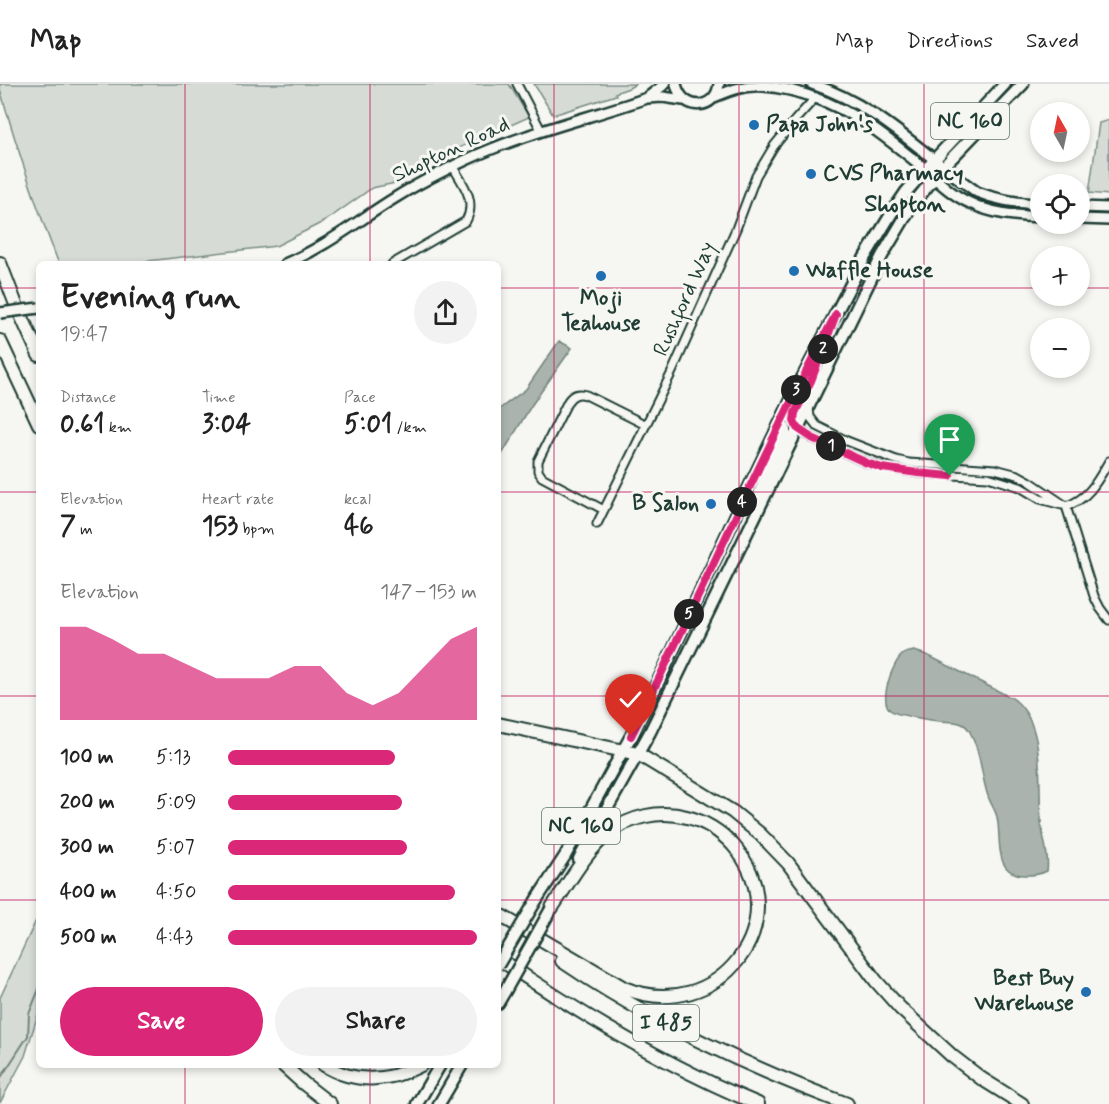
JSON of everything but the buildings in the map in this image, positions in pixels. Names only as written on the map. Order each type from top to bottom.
[{"type":"highway","points":[[0,257],[36,330]]},
{"type":"highway","points":[[0,262],[36,349]]},
{"type":"highway","points":[[0,341],[36,418]]},
{"type":"highway","points":[[501,725],[638,754],[733,812],[760,834],[788,863],[876,981],[900,1008],[952,1056],[982,1079],[1022,1104]]},
{"type":"highway","points":[[501,917],[624,988],[644,995],[667,997],[690,993],[710,985],[736,963],[751,935],[756,900],[753,882],[744,859],[730,842],[703,823],[693,819],[671,814],[658,814],[633,819],[608,833],[588,854],[551,909]]},
{"type":"highway","name":"I 485","points":[[501,917],[587,978],[657,1019],[733,1057],[847,1104]]},
{"type":"highway","name":"I 485","points":[[501,960],[635,1044],[694,1075],[758,1104]]},
{"type":"highway","points":[[286,1068],[330,1104]]},
{"type":"highway","points":[[330,1068],[343,1074],[369,1079],[395,1076],[415,1068]]},
{"type":"main road","name":"NC 160","points":[[501,960],[565,856],[622,751],[664,669],[793,396],[892,211],[930,174],[1005,84]]},
{"type":"main road","name":"NC 160","points":[[939,163],[1023,84]]},
{"type":"main road","name":"NC 160","points":[[501,998],[638,754],[887,247],[930,174]]},
{"type":"main road","points":[[797,428],[794,421],[795,413],[811,381],[836,314]]},
{"type":"main road","points":[[741,543],[768,469],[785,433],[780,423]]},
{"type":"main road","points":[[417,1104],[438,1068]]},
{"type":"main road","points":[[439,1104],[460,1068]]},
{"type":"street","points":[[517,84],[540,130]]},
{"type":"street","name":"Shopton Road","points":[[647,98],[665,84]]},
{"type":"street","points":[[676,84],[683,100]]},
{"type":"street","points":[[714,97],[719,84]]},
{"type":"street","points":[[812,84],[838,94],[872,112],[977,192],[1003,201],[1030,204]]},
{"type":"street","points":[[714,97],[735,89],[754,86],[782,89],[816,97],[850,112],[868,124],[952,192],[969,203],[986,210],[1030,216]]},
{"type":"street","name":"Shopton Road","points":[[291,261],[330,241],[399,196],[453,167],[540,130],[647,98],[663,97],[700,104],[714,97]]},
{"type":"street","name":"Rushford Way","points":[[597,524],[672,372],[736,229],[756,176],[774,146],[816,97]]},
{"type":"street","points":[[397,261],[466,221],[471,201],[453,167]]},
{"type":"street","points":[[1090,207],[1109,208]]},
{"type":"street","points":[[1090,219],[1109,220]]},
{"type":"street","points":[[0,313],[36,308]]},
{"type":"street","points":[[604,510],[542,477],[538,471],[538,461],[568,401],[575,395],[586,395],[646,425]]},
{"type":"street","points":[[808,405],[810,417],[816,426],[885,456],[909,463],[982,467],[1018,475],[1066,506],[1094,596],[1109,620]]},
{"type":"street","points":[[797,428],[812,438],[882,468],[918,473],[988,477],[1020,487],[1048,502],[1066,506],[1073,504],[1088,493],[1109,461]]},
{"type":"shaded area","points":[[0,84],[509,84],[529,117],[454,150],[400,182],[372,188],[325,221],[276,246],[148,261],[58,261],[20,155]]},
{"type":"shaded area","points":[[534,84],[636,84],[615,93],[616,95],[553,115]]},
{"type":"shaded area","points":[[1109,120],[1109,195],[1090,193],[1099,123]]},
{"type":"shaded area","points":[[559,341],[572,348],[531,406],[501,456],[501,408],[526,389]]},
{"type":"shaded area","points":[[914,651],[927,655],[1010,697],[1026,712],[1032,726],[1039,757],[1041,821],[1047,871],[1033,875],[1015,873],[1007,869],[1003,862],[997,817],[989,799],[977,748],[967,727],[957,722],[931,720],[890,710],[887,705],[886,691],[894,666],[903,654]]},
{"type":"shaded area","points":[[36,920],[36,1021],[25,1056],[0,1103],[0,998]]},
{"type":"waterway","points":[[0,1079],[28,1036],[29,1014],[36,996]]},
{"type":"place","name":"Papa John's","points":[[754,125]]},
{"type":"place","name":"CVS Pharmacy","points":[[811,174]]},
{"type":"place","name":"Waffle House","points":[[794,271]]},
{"type":"place","name":"Moji Teahouse","points":[[601,276]]},
{"type":"place","name":"B Salon","points":[[711,504]]},
{"type":"place","name":"Best Buy Warehouse","points":[[1086,992]]},
{"type":"district","name":"Shopton","points":[[905,204]]},
{"type":"route","points":[[631,736],[793,396],[836,314],[811,381],[795,413],[794,421],[797,428],[812,438],[882,468],[950,476]]}]
